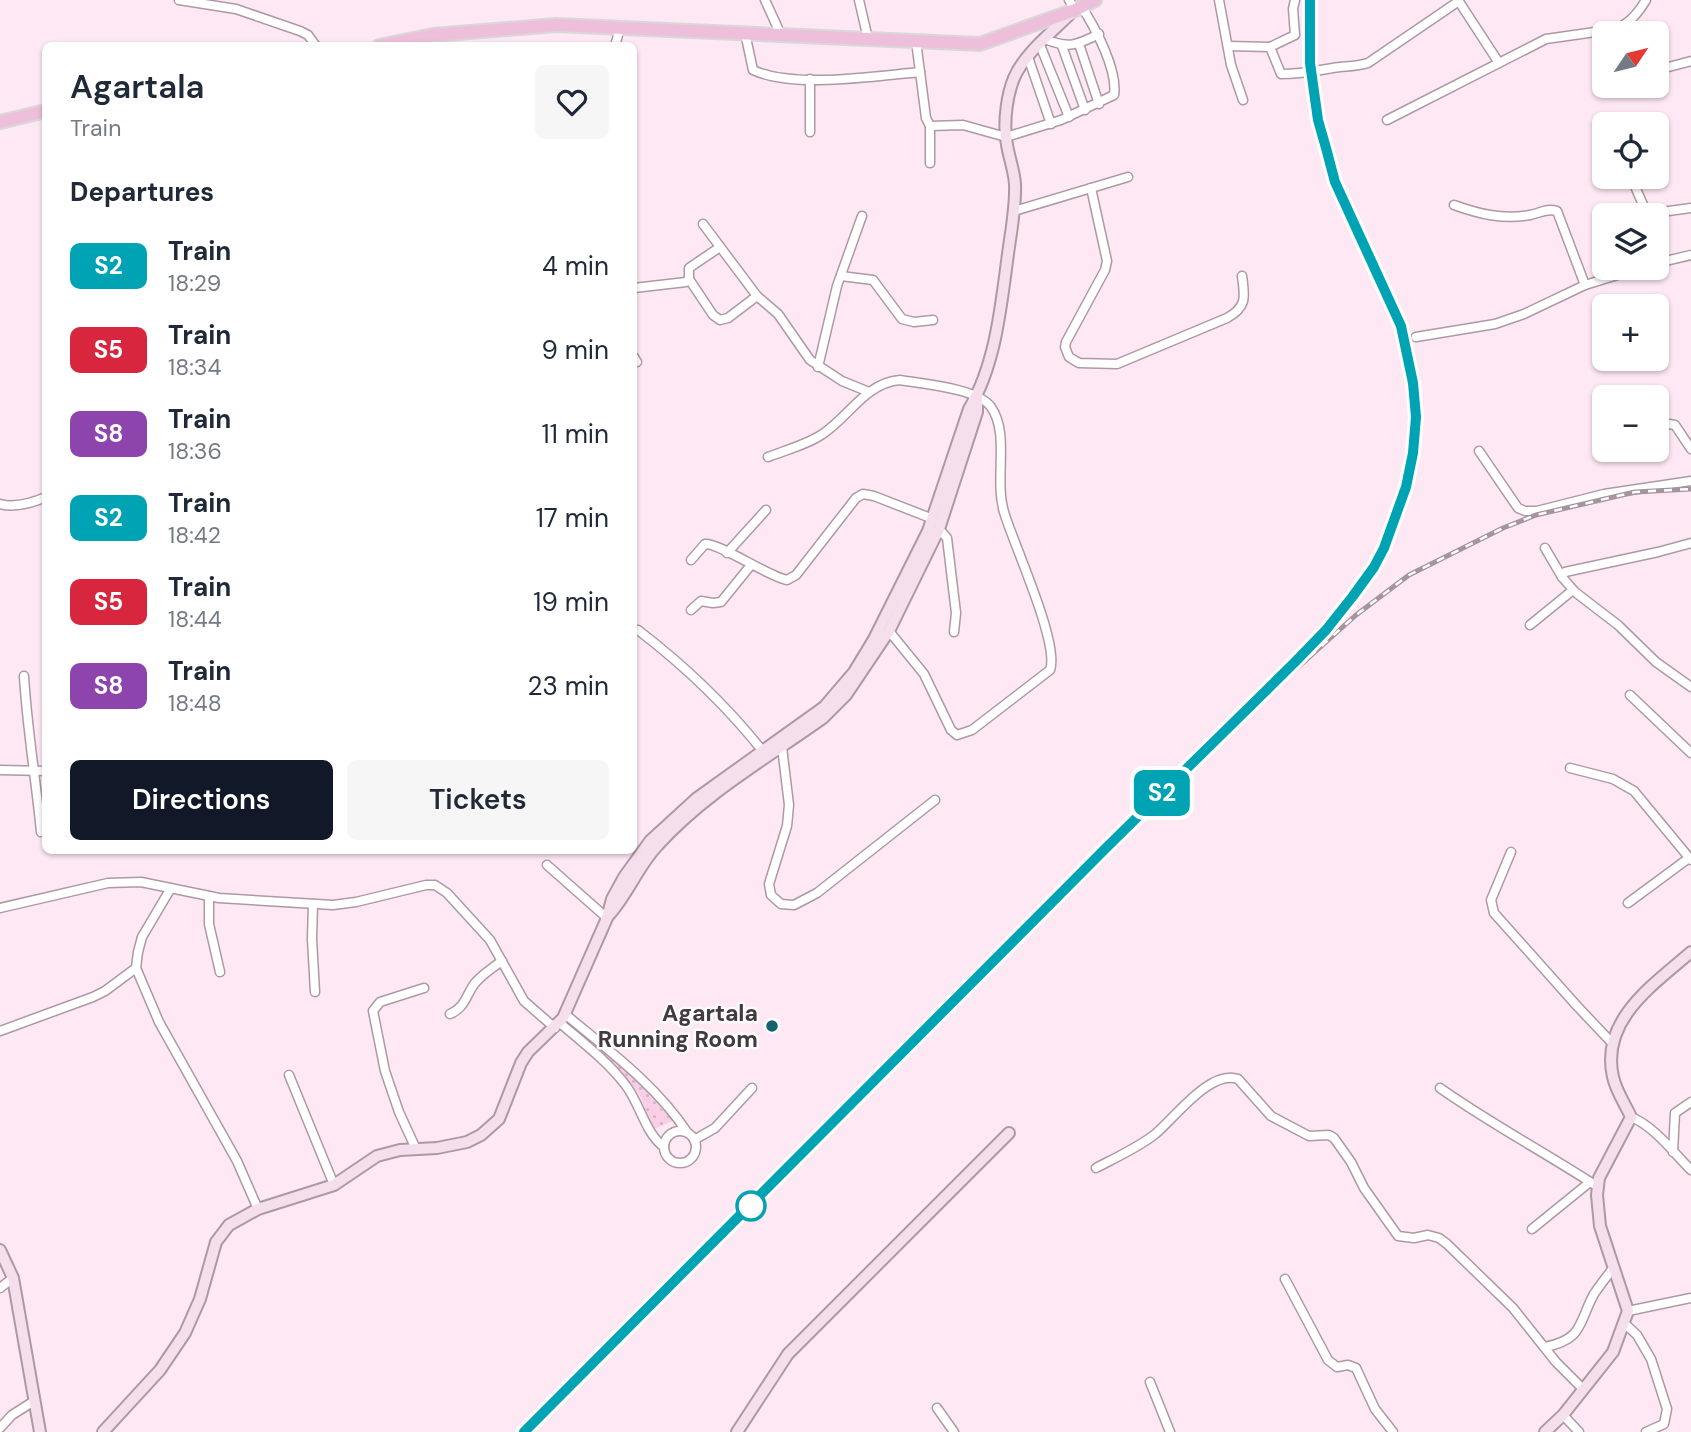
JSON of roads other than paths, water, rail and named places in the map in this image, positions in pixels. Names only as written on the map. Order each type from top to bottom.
[{"type":"main road","points":[[399,42],[433,35],[556,25],[980,44],[1075,5],[1095,0]]},
{"type":"main road","points":[[0,122],[42,112]]},
{"type":"street","points":[[178,0],[236,9],[300,30],[313,42]]},
{"type":"street","points":[[765,0],[781,35]]},
{"type":"street","points":[[859,0],[868,39]]},
{"type":"street","points":[[1219,0],[1233,75],[1242,100]]},
{"type":"street","points":[[1228,46],[1270,47],[1295,35],[1295,0]]},
{"type":"street","points":[[1387,120],[1546,39],[1616,29],[1637,14],[1646,0]]},
{"type":"street","points":[[1270,47],[1281,74],[1307,74],[1336,67],[1356,67],[1368,62],[1458,1],[1499,63]]},
{"type":"street","points":[[103,1432],[151,1380],[186,1332],[200,1299],[212,1254],[222,1233],[239,1218],[258,1209],[334,1185],[377,1156],[416,1149],[437,1149],[467,1142],[490,1128],[504,1110],[521,1063],[537,1043],[560,1022],[607,918],[612,899],[650,841],[682,811],[765,754],[816,714],[833,699],[878,641],[889,631],[934,528],[969,409],[978,395],[995,332],[1014,211],[1015,181],[1006,137],[1010,89],[1028,57],[1075,5],[1099,34],[1115,92],[1112,98],[1051,124],[1006,137],[963,125],[930,126]]},
{"type":"street","points":[[616,42],[620,28]]},
{"type":"street","points":[[745,33],[754,72],[772,77],[857,78],[920,72]]},
{"type":"street","points":[[1043,42],[1062,46],[1079,44],[1099,34]]},
{"type":"street","points":[[916,41],[926,118],[930,126],[930,163]]},
{"type":"street","points":[[1043,42],[1069,117]]},
{"type":"street","points":[[1079,44],[1099,104]]},
{"type":"street","points":[[1062,46],[1085,110]]},
{"type":"street","points":[[1028,57],[1051,124]]},
{"type":"street","points":[[1670,67],[1691,61]]},
{"type":"street","points":[[810,79],[810,132]]},
{"type":"street","points":[[1014,211],[1128,177]]},
{"type":"street","points":[[1091,188],[1107,261],[1105,270],[1066,342],[1069,357],[1079,363],[1117,364],[1227,318],[1239,310],[1244,302],[1242,276]]},
{"type":"street","points":[[1636,189],[1647,214],[1691,208]]},
{"type":"street","points":[[1454,205],[1496,217],[1530,215],[1550,209],[1557,211],[1585,285]]},
{"type":"street","points":[[818,367],[841,276],[862,216]]},
{"type":"street","points":[[703,224],[757,296],[778,314],[804,354],[818,367],[842,381],[869,391]]},
{"type":"street","points":[[720,247],[689,268],[689,279],[713,315],[720,320],[728,318],[757,296]]},
{"type":"street","points":[[1669,260],[1691,255]]},
{"type":"street","points":[[841,276],[873,280],[902,319],[914,322],[933,320]]},
{"type":"street","points":[[637,288],[682,283],[689,279]]},
{"type":"street","points":[[1416,337],[1495,324],[1601,280]]},
{"type":"street","points":[[768,457],[823,434],[881,383],[900,380],[978,395],[992,408],[1001,435],[999,469],[1003,508],[1039,608],[1053,664],[1042,677],[972,730],[957,735],[951,730],[925,674],[889,631]]},
{"type":"street","points":[[1669,424],[1675,425],[1691,449]]},
{"type":"street","points":[[1479,451],[1518,508],[1525,511],[1537,511],[1604,494],[1691,481]]},
{"type":"street","points":[[691,560],[708,544],[783,580],[792,578],[856,498],[863,494],[874,496],[934,528],[947,538],[956,613],[954,632]]},
{"type":"street","points":[[0,504],[8,506],[42,499]]},
{"type":"street","points":[[727,552],[766,510]]},
{"type":"street","points":[[765,754],[782,747],[839,704],[878,641],[934,528]]},
{"type":"street","points":[[1562,577],[1565,572],[1691,543]]},
{"type":"street","points":[[1545,548],[1573,590],[1618,625],[1657,662],[1691,687]]},
{"type":"street","points":[[691,610],[701,601],[721,602],[751,565]]},
{"type":"street","points":[[1530,625],[1573,590]]},
{"type":"street","points":[[638,629],[686,669],[765,754]]},
{"type":"street","points":[[24,676],[27,723],[41,832]]},
{"type":"street","points":[[1630,695],[1691,753]]},
{"type":"street","points":[[782,747],[789,805],[787,826],[769,884],[771,895],[781,904],[794,905],[817,892],[935,800]]},
{"type":"street","points":[[1570,768],[1613,779],[1634,791],[1690,859],[1628,903]]},
{"type":"street","points":[[0,770],[42,772]]},
{"type":"street","points":[[1511,852],[1491,900],[1494,914],[1613,1044]]},
{"type":"street","points":[[547,865],[607,918]]},
{"type":"street","points":[[0,908],[108,883],[141,882],[209,896],[333,905],[435,885],[446,893],[490,940],[524,1001],[560,1022],[652,1090],[694,1140],[693,1155],[681,1163],[671,1160],[650,1131],[624,1083],[560,1022]]},
{"type":"street","points":[[171,888],[142,937],[136,968],[159,1021],[237,1161],[258,1209]]},
{"type":"street","points":[[209,896],[209,924],[220,972]]},
{"type":"street","points":[[313,904],[315,992]]},
{"type":"street","points":[[1691,953],[1658,980],[1623,1016],[1614,1033],[1611,1060],[1613,1079],[1631,1117],[1638,1120],[1691,1170]]},
{"type":"street","points":[[450,1014],[462,1007],[472,987],[482,976],[502,961]]},
{"type":"street","points":[[0,1031],[93,997],[136,968]]},
{"type":"street","points":[[416,1149],[385,1071],[373,1011],[380,1002],[424,988]]},
{"type":"street","points":[[289,1075],[334,1185]]},
{"type":"street","points":[[1096,1168],[1153,1136],[1210,1084],[1231,1077],[1238,1079],[1271,1116],[1309,1136],[1329,1135],[1334,1138],[1351,1162],[1364,1188],[1398,1236],[1414,1238],[1428,1235],[1439,1238],[1513,1308],[1556,1362],[1583,1389]]},
{"type":"street","points":[[694,1140],[715,1128],[752,1088]]},
{"type":"street","points":[[1440,1088],[1491,1123],[1594,1185],[1600,1226],[1628,1311],[1613,1352],[1563,1415],[1545,1432]]},
{"type":"street","points":[[1673,1152],[1675,1113],[1691,1102]]},
{"type":"street","points":[[1532,1229],[1594,1185],[1631,1117]]},
{"type":"street","points":[[664,1147],[671,1133],[687,1132]]},
{"type":"street","points":[[737,1432],[788,1354],[1009,1133]]},
{"type":"street","points":[[0,1250],[13,1278],[40,1432]]},
{"type":"street","points":[[1545,1346],[1561,1344],[1581,1328],[1594,1294],[1614,1266]]},
{"type":"street","points":[[0,1287],[13,1278]]},
{"type":"street","points":[[1285,1279],[1328,1360],[1337,1367],[1349,1365],[1356,1368],[1375,1409],[1393,1432]]},
{"type":"street","points":[[1628,1311],[1691,1298]]},
{"type":"street","points":[[1624,1323],[1643,1344],[1651,1359],[1667,1409],[1664,1424],[1646,1432]]},
{"type":"street","points":[[1150,1382],[1170,1432]]},
{"type":"street","points":[[0,1428],[12,1415],[34,1401]]},
{"type":"street","points":[[936,1408],[954,1432]]},
{"type":"street","points":[[1563,1415],[1579,1432]]},
{"type":"railway","points":[[1310,0],[1310,63],[1318,120],[1335,182],[1401,326],[1411,371],[1415,414],[1412,455],[1404,495],[1389,534],[1370,571],[1315,641]]},
{"type":"railway","points":[[524,1432],[1107,847],[1166,795],[1286,678],[1356,615],[1409,575],[1503,528],[1536,515],[1635,492],[1691,489]]},
{"type":"train","name":"S2","points":[[524,1432],[1294,663],[1326,630],[1374,567],[1396,521],[1406,487],[1413,453],[1416,417],[1413,383],[1401,326],[1335,182],[1318,120],[1310,63],[1310,0]]},
{"type":"place","name":"Agartala Running Room","points":[[772,1026]]}]
